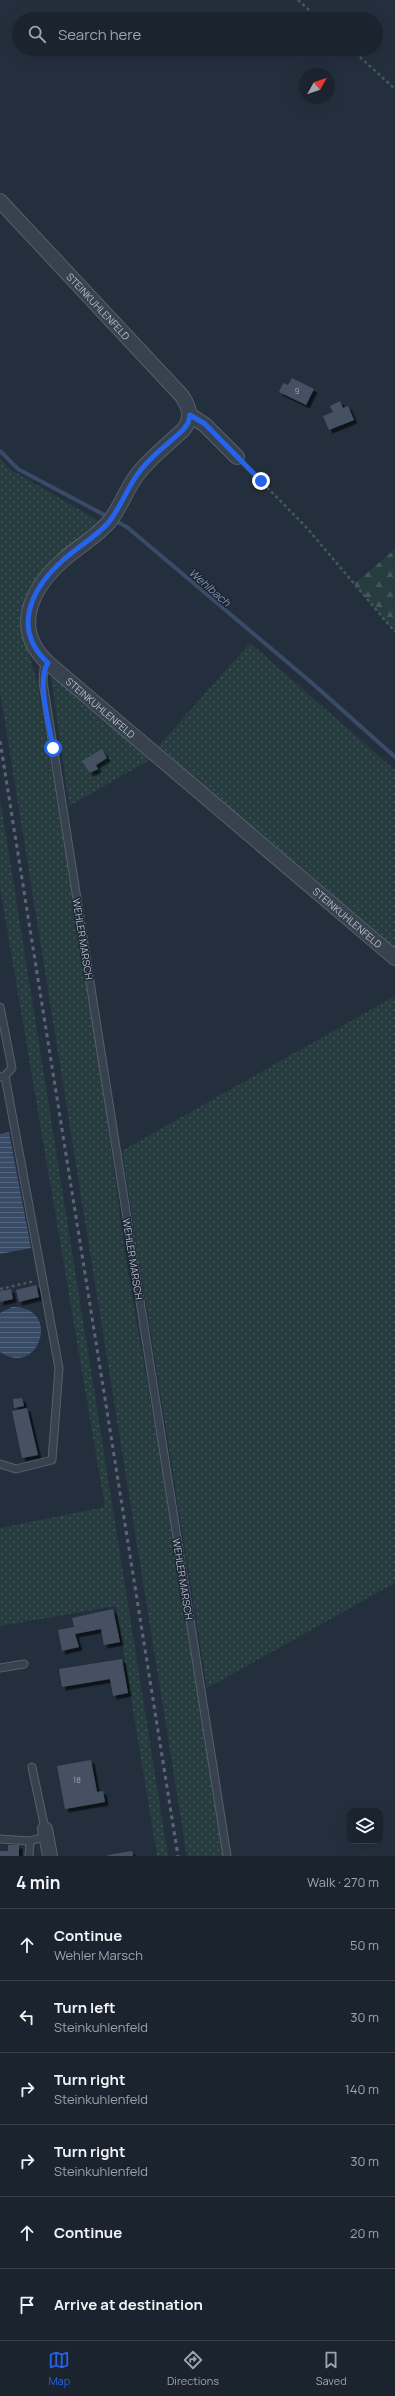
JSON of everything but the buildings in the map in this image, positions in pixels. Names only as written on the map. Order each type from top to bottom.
[{"type":"street","name":"STEINKUHLENFELD","points":[[0,201],[182,396],[189,407],[190,415],[188,423],[183,430],[136,476],[111,518],[61,562],[48,577],[31,604],[28,616],[28,631],[39,654],[395,958]]},
{"type":"street","points":[[190,415],[205,424],[237,457]]},
{"type":"street","points":[[46,1832],[50,1856]]},
{"type":"lane","name":"WEHLER MARSCH","points":[[48,663],[44,668],[43,682],[227,1856]]},
{"type":"lane","points":[[0,1007],[12,1068],[3,1076],[59,1368],[52,1460],[16,1469],[0,1464]]},
{"type":"lane","points":[[0,1668],[24,1664]]},
{"type":"lane","points":[[0,1839],[30,1841],[46,1832],[32,1767]]},
{"type":"lane","points":[[29,1856],[30,1841]]},
{"type":"path","points":[[298,0],[311,12]]},
{"type":"path","points":[[359,56],[395,89]]},
{"type":"path","points":[[237,457],[307,528],[395,632]]},
{"type":"path","points":[[0,1289],[43,1280]]},
{"type":"green space","points":[[0,458],[10,469],[100,522],[55,558],[29,592],[22,609],[23,633],[38,686],[96,1040],[127,1267],[156,1433],[223,1856],[187,1856],[0,691]]},
{"type":"green space","points":[[395,549],[395,632],[354,584]]},
{"type":"green space","points":[[250,643],[395,770],[395,953],[153,752]]},
{"type":"green space","points":[[51,674],[151,759],[69,806]]},
{"type":"green space","points":[[0,798],[168,1856],[157,1856],[116,1606],[0,1626],[0,1528],[105,1507],[0,887]]},
{"type":"green space","points":[[395,996],[395,1583],[207,1688],[122,1151]]},
{"type":"water","points":[[9,1132],[31,1248],[0,1254],[0,1134]]},
{"type":"water","points":[[12,1307],[28,1310],[37,1317],[41,1328],[40,1339],[34,1349],[26,1356],[14,1358],[0,1352],[0,1313]]},
{"type":"waterway","name":"Wehlbach","points":[[0,451],[18,469],[127,527],[312,683],[395,757]]},
{"type":"railway","points":[[0,741],[178,1856]]},
{"type":"route","points":[[53,748],[43,682],[44,668],[48,663],[39,654],[28,631],[28,616],[31,604],[48,577],[61,562],[108,523],[136,476],[183,430],[188,423],[190,415],[198,418],[205,424],[261,481]]}]
